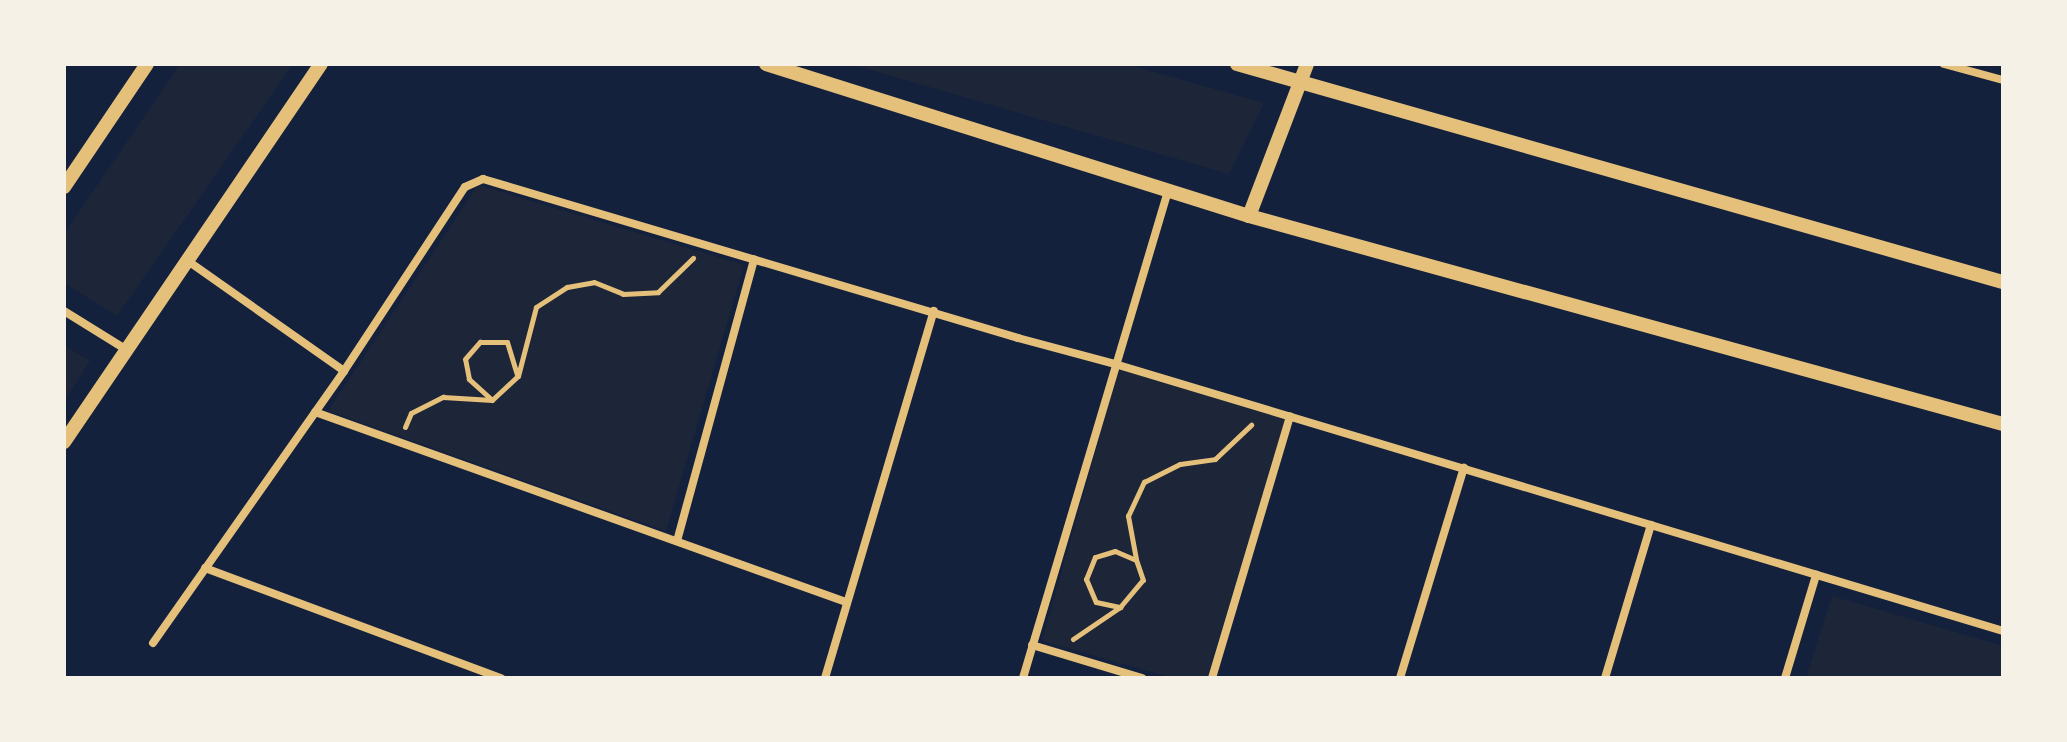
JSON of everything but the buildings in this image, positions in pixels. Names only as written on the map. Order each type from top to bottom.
[{"type":"street","points":[[64,187],[147,64]]},
{"type":"street","points":[[64,442],[321,64]]},
{"type":"street","points":[[766,64],[1249,216],[2003,424]]},
{"type":"street","points":[[1237,64],[2003,282]]},
{"type":"street","points":[[1249,216],[1307,64]]},
{"type":"street","points":[[1944,64],[2003,80]]},
{"type":"street","points":[[153,643],[344,371],[465,187],[483,179],[1290,416],[2003,631]]},
{"type":"street","points":[[1023,678],[1168,191]]},
{"type":"street","points":[[677,541],[754,259]]},
{"type":"street","points":[[188,261],[344,371]]},
{"type":"street","points":[[64,311],[127,350]]},
{"type":"street","points":[[825,678],[934,311]]},
{"type":"street","points":[[315,412],[846,602]]},
{"type":"street","points":[[1212,678],[1290,416]]},
{"type":"street","points":[[1400,678],[1464,468]]},
{"type":"street","points":[[1605,678],[1651,525]]},
{"type":"street","points":[[205,568],[501,678]]},
{"type":"street","points":[[1785,678],[1816,575]]},
{"type":"street","points":[[1032,645],[1142,678]]},
{"type":"path","points":[[399,442],[411,413],[443,397],[492,400],[518,376],[536,307],[567,287],[594,282],[623,294],[658,292],[707,245]]},
{"type":"path","points":[[492,400],[469,379],[465,359],[480,342],[507,342],[518,376]]},
{"type":"path","points":[[1058,653],[1082,631],[1120,607],[1143,580],[1128,516],[1144,482],[1180,464],[1215,459],[1266,409]]},
{"type":"path","points":[[1120,607],[1096,602],[1086,579],[1095,557],[1115,551],[1136,560]]},
{"type":"shaded area","points":[[180,64],[293,64],[117,316],[64,283],[64,234]]},
{"type":"shaded area","points":[[850,64],[1126,64],[1264,103],[1229,174]]},
{"type":"shaded area","points":[[478,185],[744,265],[666,531],[328,411]]},
{"type":"shaded area","points":[[64,345],[90,361],[64,401]]},
{"type":"shaded area","points":[[1119,369],[1286,419],[1207,678],[1173,678],[1042,641]]},
{"type":"shaded area","points":[[1832,596],[2003,646],[2003,678],[1806,678]]}]
